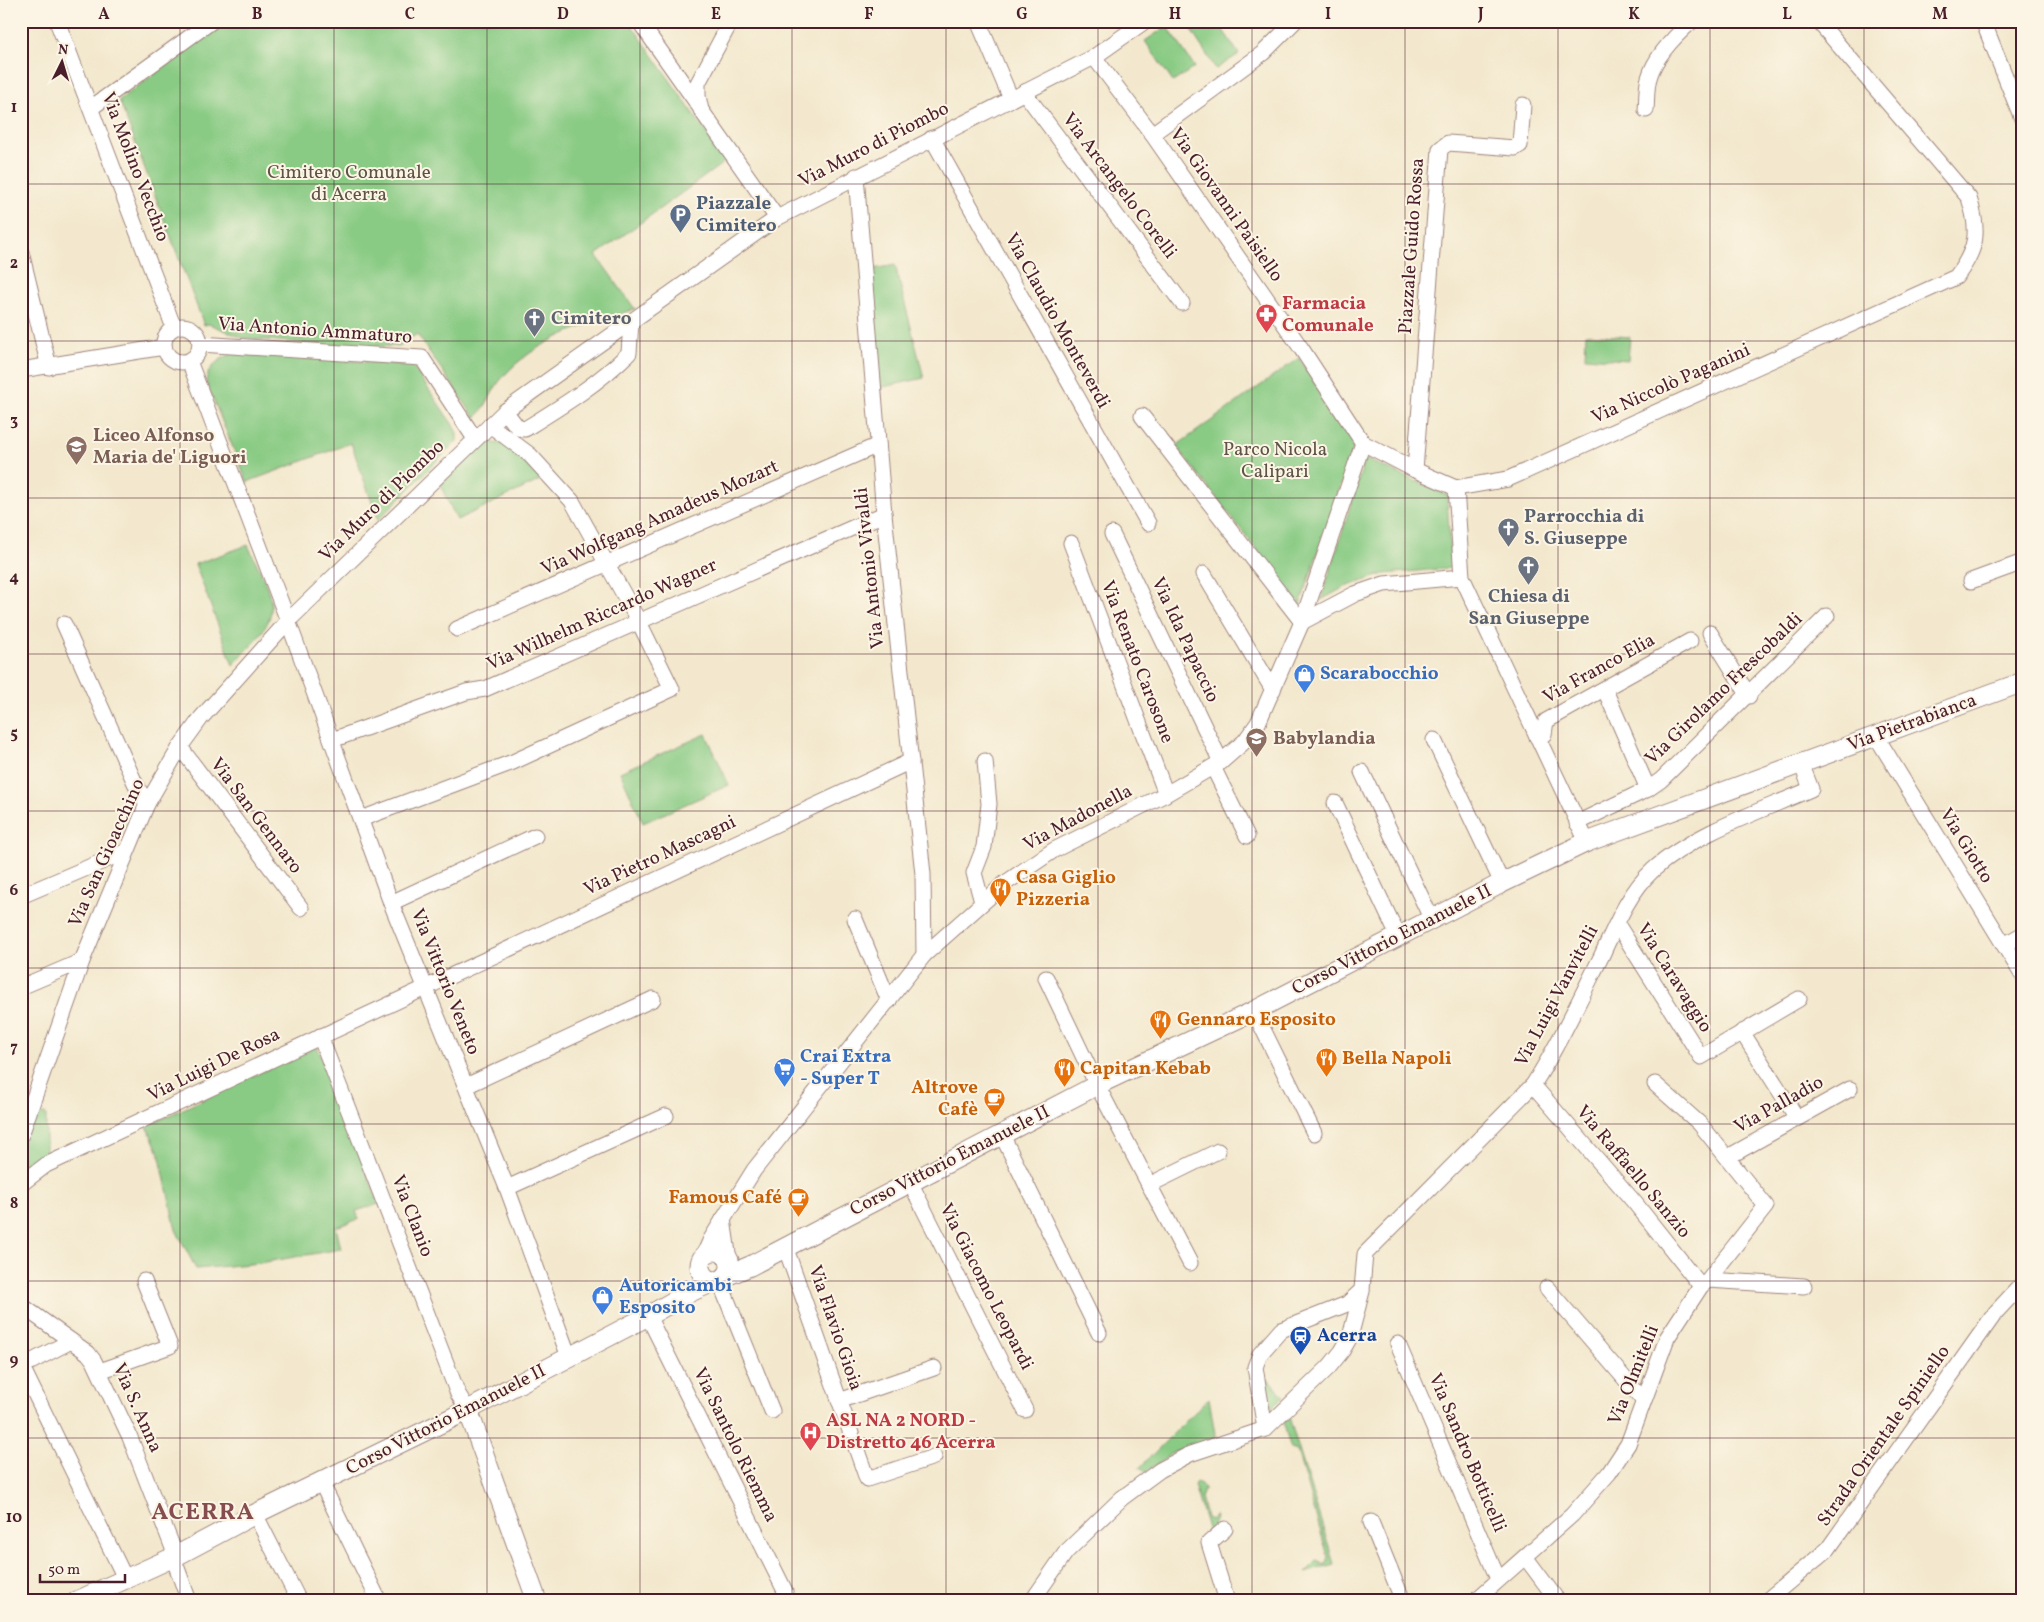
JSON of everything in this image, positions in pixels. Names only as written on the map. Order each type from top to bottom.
[{"type":"main road","name":"Via Pietrabianca","points":[[1586,842],[2023,682]]},
{"type":"main road","name":"Corso Vittorio Emanuele II","points":[[77,1601],[174,1557],[255,1514],[468,1410],[648,1316],[677,1299],[718,1265],[751,1259],[777,1250],[1097,1085],[1254,1011],[1502,882],[1586,842]]},
{"type":"main road","points":[[468,1410],[537,1601]]},
{"type":"street","name":"Via Molino Vecchio","points":[[57,21],[174,328]]},
{"type":"street","points":[[91,108],[212,21]]},
{"type":"street","points":[[639,21],[777,218]]},
{"type":"street","points":[[701,110],[698,83],[731,21]]},
{"type":"street","name":"Via Arcangelo Corelli","points":[[978,21],[1018,96],[1182,303]]},
{"type":"street","name":"Via Muro di Piombo","points":[[288,621],[505,411],[777,218],[856,176],[1094,57],[1145,21]]},
{"type":"street","points":[[1152,134],[1263,53],[1295,21]]},
{"type":"street","points":[[1646,110],[1649,79],[1654,66],[1666,48],[1692,21]]},
{"type":"street","name":"Via Niccolò Paganini","points":[[1456,488],[1508,479],[1956,277],[1969,260],[1976,240],[1976,218],[1970,198],[1818,21]]},
{"type":"street","points":[[1983,21],[2023,121]]},
{"type":"street","name":"Via Giovanni Paisiello","points":[[1094,57],[1152,134],[1301,348],[1363,443],[1456,488]]},
{"type":"street","name":"Piazzale Guido Rossa","points":[[1416,470],[1440,149],[1448,143],[1515,148],[1520,145],[1523,105]]},
{"type":"street","name":"Via Claudio Monteverdi","points":[[932,138],[1148,523]]},
{"type":"street","name":"Via Antonio Vivaldi","points":[[856,176],[884,514],[923,874],[924,955]]},
{"type":"street","points":[[21,252],[49,367]]},
{"type":"street","points":[[505,411],[518,428],[525,429],[573,400],[629,353],[631,322]]},
{"type":"street","points":[[180,326],[192,329],[199,338],[200,344],[196,356],[189,361],[174,361],[164,347],[166,335],[174,328],[180,326]]},
{"type":"street","name":"Via Antonio Ammaturo","points":[[200,344],[422,358],[475,439]]},
{"type":"street","points":[[21,370],[164,347]]},
{"type":"street","points":[[189,361],[288,621]]},
{"type":"street","points":[[1142,416],[1302,622],[1355,594],[1384,584],[1462,577]]},
{"type":"street","points":[[361,819],[513,762],[672,690],[638,620],[572,501],[530,455],[490,425]]},
{"type":"street","name":"Via Madonella","points":[[718,1265],[723,1219],[754,1170],[924,955],[1004,884],[1054,850],[1166,794],[1217,764],[1245,741],[1258,723],[1274,690],[1302,622],[1363,443]]},
{"type":"street","name":"Via Wolfgang Amadeus Mozart","points":[[458,629],[606,562],[878,445]]},
{"type":"street","points":[[1456,488],[1462,577],[1586,842]]},
{"type":"street","name":"Via Wilhelm Riccardo Wagner","points":[[332,740],[466,692],[485,688],[884,514]]},
{"type":"street","name":"Via Ida Papaccio","points":[[1112,534],[1217,764],[1247,836]]},
{"type":"street","name":"Via Renato Carosone","points":[[1070,543],[1166,794]]},
{"type":"street","points":[[1971,581],[2023,562]]},
{"type":"street","points":[[1204,574],[1274,690]]},
{"type":"street","name":"Via Girolamo Frescobaldi","points":[[1577,823],[1648,789],[1661,780],[1749,696],[1827,616]]},
{"type":"street","name":"Via Vittorio Veneto","points":[[288,621],[391,903],[507,1188],[569,1357]]},
{"type":"street","name":"Via San Gioacchino","points":[[21,1135],[82,961],[147,804],[180,747],[201,718],[288,621]]},
{"type":"street","points":[[64,624],[135,783],[147,804]]},
{"type":"street","points":[[1710,633],[1749,696]]},
{"type":"street","name":"Via Franco Elia","points":[[1537,737],[1544,734],[1546,721],[1605,690],[1690,641]]},
{"type":"street","points":[[1605,690],[1648,789]]},
{"type":"street","name":"Via Giotto","points":[[1876,736],[2023,976]]},
{"type":"street","points":[[1434,740],[1502,882]]},
{"type":"street","name":"Via San Gennaro","points":[[180,747],[301,908]]},
{"type":"street","name":"Via Pietro Mascagni","points":[[426,986],[911,761]]},
{"type":"street","points":[[982,902],[974,873],[984,847],[989,804],[985,762]]},
{"type":"street","name":"Via Luigi Vanvitelli","points":[[1032,1601],[1066,1552],[1122,1498],[1173,1462],[1190,1454],[1264,1429],[1330,1367],[1350,1337],[1362,1290],[1365,1254],[1533,1085],[1554,1052],[1630,897],[1652,870],[1680,850],[1716,831],[1811,789],[1801,763]]},
{"type":"street","points":[[1362,772],[1432,920]]},
{"type":"street","points":[[1335,803],[1398,936]]},
{"type":"street","points":[[391,903],[535,836]]},
{"type":"street","points":[[21,896],[127,851]]},
{"type":"street","points":[[855,919],[889,1000]]},
{"type":"street","name":"Via Caravaggio","points":[[1617,924],[1700,1057],[1799,999]]},
{"type":"street","points":[[2004,945],[2023,934]]},
{"type":"street","points":[[21,987],[82,961]]},
{"type":"street","points":[[1046,978],[1097,1085],[1190,1263]]},
{"type":"street","name":"Via Luigi De Rosa","points":[[21,1184],[46,1165],[426,986]]},
{"type":"street","points":[[466,1086],[653,999]]},
{"type":"street","points":[[1254,1011],[1314,1133]]},
{"type":"street","points":[[1742,1032],[1797,1118]]},
{"type":"street","name":"Via Clanio","points":[[320,1036],[458,1394],[468,1410]]},
{"type":"street","name":"Via Olmitelli","points":[[1474,1601],[1498,1579],[1526,1558],[1572,1515],[1608,1474],[1628,1444],[1667,1338],[1704,1283],[1766,1206],[1728,1156],[1700,1124],[1655,1084]]},
{"type":"street","name":"Via Raffaello Sanzio","points":[[1533,1085],[1704,1283]]},
{"type":"street","name":"Via Palladio","points":[[1728,1156],[1850,1089]]},
{"type":"street","points":[[507,1188],[666,1116]]},
{"type":"street","points":[[1002,1135],[1099,1333]]},
{"type":"street","points":[[1149,1185],[1218,1151]]},
{"type":"street","name":"Via Giacomo Leopardi","points":[[910,1182],[1025,1410]]},
{"type":"street","points":[[723,1219],[718,1265],[772,1411]]},
{"type":"street","name":"Via Flavio Gioia","points":[[777,1250],[839,1401],[867,1479],[934,1457]]},
{"type":"street","points":[[100,1371],[170,1346],[144,1281]]},
{"type":"street","points":[[1704,1283],[1804,1286]]},
{"type":"street","name":"Strada Orientale Spiniello","points":[[1766,1601],[1828,1550],[1996,1312],[2023,1283]]},
{"type":"street","points":[[1547,1288],[1643,1400]]},
{"type":"street","points":[[1264,1429],[1255,1367],[1260,1354],[1281,1330],[1347,1304],[1362,1290]]},
{"type":"street","name":"Via S. Anna","points":[[21,1305],[88,1353],[100,1371],[129,1435],[189,1601]]},
{"type":"street","name":"Via Santolo Riemma","points":[[648,1316],[785,1592]]},
{"type":"street","points":[[71,1341],[22,1367],[125,1578]]},
{"type":"street","name":"Via Sandro Botticelli","points":[[1398,1344],[1498,1579]]},
{"type":"street","points":[[839,1401],[934,1368]]},
{"type":"street","points":[[322,1482],[379,1601]]},
{"type":"street","points":[[255,1514],[299,1601]]},
{"type":"street","points":[[1371,1522],[1403,1601]]},
{"type":"street","points":[[1225,1529],[1209,1543],[1227,1601]]},
{"type":"street","points":[[1526,1558],[1558,1601]]},
{"type":"green space","name":"Cimitero Comunale di Acerra","points":[[226,21],[629,21],[726,161],[596,255],[635,309],[564,334],[531,352],[503,377],[483,409],[475,418],[417,334],[399,346],[350,347],[243,338],[209,324],[204,325],[119,100]]},
{"type":"green space","points":[[1185,21],[1217,21],[1239,54],[1216,69]]},
{"type":"green space","points":[[1167,26],[1195,67],[1173,82],[1145,41]]},
{"type":"green space","points":[[895,265],[924,378],[879,388],[868,270]]},
{"type":"green space","points":[[1586,334],[1630,337],[1628,360],[1585,357]]},
{"type":"green space","points":[[233,353],[412,365],[453,425],[457,433],[457,441],[378,520],[351,443],[247,482],[206,382],[211,368],[223,358]]},
{"type":"green space","name":"Parco Nicola Calipari","points":[[1299,358],[1355,444],[1300,605],[1176,446]]},
{"type":"green space","points":[[485,442],[503,444],[547,477],[457,520],[440,485]]},
{"type":"green space","name":"Parco Nicola Calipari","points":[[1365,459],[1447,495],[1451,568],[1384,574],[1345,587],[1321,600]]},
{"type":"green space","points":[[248,545],[267,587],[271,611],[266,626],[233,665],[195,564]]},
{"type":"green space","points":[[706,734],[729,785],[643,823],[620,772]]},
{"type":"green space","points":[[317,1046],[379,1204],[356,1211],[359,1219],[336,1227],[341,1249],[260,1263],[196,1269],[176,1230],[159,1153],[147,1126]]},
{"type":"green space","points":[[46,1114],[46,1165],[21,1184],[21,1135],[28,1115]]},
{"type":"green space","points":[[1263,1374],[1284,1396],[1273,1407],[1268,1405]]},
{"type":"green space","points":[[1209,1398],[1215,1434],[1214,1439],[1174,1452],[1146,1472],[1139,1468]]},
{"type":"green space","points":[[1289,1417],[1334,1564],[1305,1573],[1317,1561],[1325,1565],[1328,1557],[1297,1451],[1291,1449],[1283,1422]]},
{"type":"green space","points":[[1196,1482],[1205,1488],[1201,1498],[1206,1518],[1212,1520],[1215,1515],[1216,1518],[1212,1530],[1208,1532],[1194,1485]]},
{"type":"place","name":"Piazzale Cimitero","points":[[680,234]]},
{"type":"place","name":"Farmacia Comunale","points":[[1266,334]]},
{"type":"place","name":"Cimitero","points":[[535,338]]},
{"type":"place","name":"Liceo Alfonso Maria de' Liguori","points":[[77,466]]},
{"type":"place","name":"Parrocchia di S. Giuseppe","points":[[1508,547]]},
{"type":"place","name":"Chiesa di San Giuseppe","points":[[1529,585]]},
{"type":"place","name":"Scarabocchio","points":[[1304,693]]},
{"type":"place","name":"Babylandia","points":[[1257,758]]},
{"type":"place","name":"Casa Giglio Pizzeria","points":[[1000,908]]},
{"type":"place","name":"Gennaro Esposito","points":[[1161,1039]]},
{"type":"place","name":"Bella Napoli","points":[[1326,1078]]},
{"type":"place","name":"Crai Extra - Super T","points":[[784,1087]]},
{"type":"place","name":"Capitan Kebab","points":[[1064,1088]]},
{"type":"place","name":"Altrove Cafè","points":[[994,1118]]},
{"type":"place","name":"Famous Café","points":[[798,1217]]},
{"type":"place","name":"Autoricambi Esposito","points":[[603,1316]]},
{"type":"place","name":"Acerra","points":[[1301,1355]]},
{"type":"place","name":"ASL NA 2 NORD - Distretto 46 Acerra","points":[[810,1451]]},
{"type":"district","name":"ACERRA","points":[[203,1513]]}]
